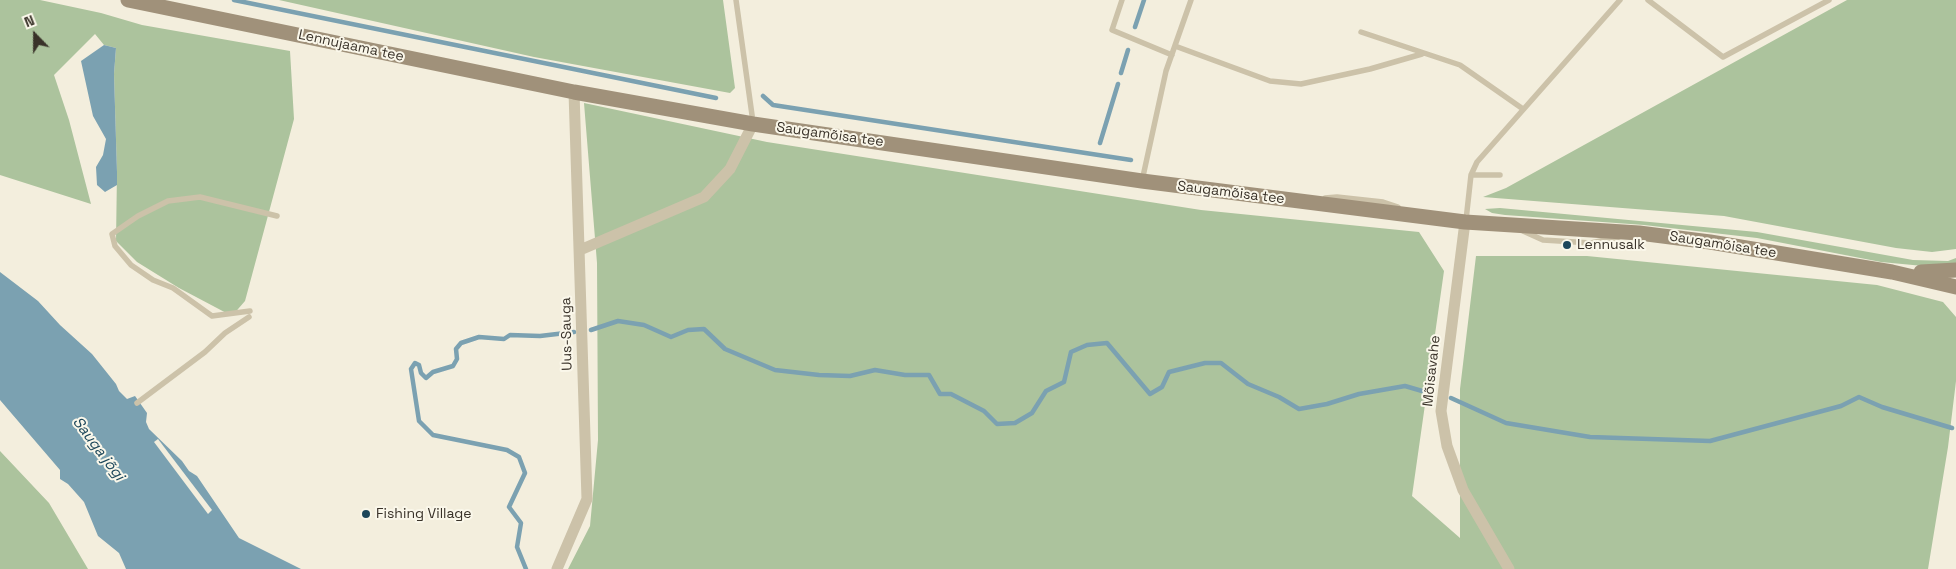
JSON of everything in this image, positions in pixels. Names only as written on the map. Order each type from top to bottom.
[{"type":"street","name":"Lennujaama tee","points":[[128,0],[574,92]]},
{"type":"street","name":"Saugamõisa tee","points":[[574,92],[753,124],[1142,181],[1465,222],[1639,233],[1710,242],[1892,272],[1956,287]]},
{"type":"street","name":"Uus-Sauga","points":[[557,569],[587,499],[574,92]]},
{"type":"street","points":[[580,250],[704,197],[730,169],[753,124]]},
{"type":"street","name":"Mõisavahe","points":[[1465,222],[1441,411],[1447,446],[1463,490],[1509,569]]},
{"type":"street","name":"Saugamõisa tee","points":[[1892,272],[1956,270]]},
{"type":"lane","points":[[736,0],[753,124]]},
{"type":"lane","points":[[1122,0],[1112,30],[1172,55]]},
{"type":"lane","points":[[1142,181],[1172,55],[1191,0]]},
{"type":"lane","points":[[1465,222],[1471,175],[1477,162],[1620,0]]},
{"type":"lane","points":[[1648,0],[1723,57],[1829,0]]},
{"type":"lane","points":[[1361,32],[1422,54],[1460,65],[1523,109]]},
{"type":"lane","points":[[1175,46],[1270,82],[1301,84],[1422,54]]},
{"type":"lane","points":[[1471,175],[1500,175]]},
{"type":"lane","points":[[137,403],[205,352],[225,333],[250,314],[212,316],[173,288],[153,280],[131,265],[115,246],[112,234],[138,216],[168,201],[200,197],[277,216]]},
{"type":"green space","points":[[0,0],[40,0],[101,13],[142,25],[290,51],[294,119],[245,301],[232,316],[179,288],[137,262],[116,241],[117,172],[114,74],[116,48],[104,45],[95,34],[54,75],[69,120],[91,204],[0,175]]},
{"type":"green space","points":[[279,0],[723,0],[735,88],[730,93],[534,57]]},
{"type":"green space","points":[[1847,0],[1956,0],[1956,249],[1932,252],[1896,248],[1724,216],[1483,197],[1506,188]]},
{"type":"green space","points":[[584,103],[767,142],[1201,210],[1419,232],[1444,271],[1412,496],[1460,538],[1460,389],[1476,256],[1587,256],[1877,285],[1943,302],[1956,317],[1956,381],[1948,447],[1928,569],[568,569],[590,526],[598,440],[597,263]]},
{"type":"green space","points":[[1500,208],[1757,232],[1913,260],[1948,261],[1956,258],[1956,264],[1934,267],[1881,262],[1757,238],[1644,225],[1505,215],[1492,213],[1485,209]]},
{"type":"green space","points":[[0,451],[49,503],[88,569],[0,569]]},
{"type":"water","points":[[104,45],[116,48],[114,74],[117,172],[117,185],[105,192],[97,185],[96,167],[103,155],[106,139],[93,116],[81,61]]},
{"type":"water","name":"Sauga jõgi","points":[[0,272],[38,301],[60,325],[92,354],[127,399],[135,396],[147,413],[146,422],[149,429],[182,461],[189,471],[197,476],[239,538],[301,569],[126,569],[119,553],[98,536],[84,502],[68,484],[60,479],[60,470],[0,400]]},
{"type":"pier","points":[[158,439],[212,510],[208,514],[154,442]]},
{"type":"waterway","points":[[234,0],[716,98]]},
{"type":"waterway","points":[[1135,27],[1144,0]]},
{"type":"waterway","points":[[1121,73],[1128,50]]},
{"type":"waterway","points":[[1100,143],[1118,84]]},
{"type":"waterway","points":[[763,96],[773,105],[1131,160]]},
{"type":"waterway","points":[[591,330],[618,321],[644,325],[671,337],[688,330],[704,329],[725,349],[775,370],[819,375],[850,376],[875,370],[905,375],[929,375],[940,394],[951,394],[984,411],[997,424],[1015,423],[1032,413],[1046,391],[1064,382],[1071,352],[1087,345],[1107,343],[1150,394],[1162,387],[1169,372],[1205,363],[1221,363],[1248,384],[1279,397],[1299,409],[1327,404],[1359,394],[1405,386],[1429,393]]},
{"type":"waterway","points":[[526,569],[517,547],[521,523],[509,507],[525,473],[519,457],[507,450],[433,435],[419,421],[411,369],[415,363],[419,365],[421,373],[426,378],[433,372],[453,366],[457,359],[456,349],[461,343],[479,337],[504,339],[510,335],[540,336],[574,332]]},
{"type":"waterway","points":[[1451,398],[1506,423],[1590,437],[1710,441],[1841,406],[1859,397],[1882,407],[1952,428]]},
{"type":"place","name":"Lennusalk","points":[[1567,245]]},
{"type":"place","name":"Fishing Village","points":[[366,514]]}]
